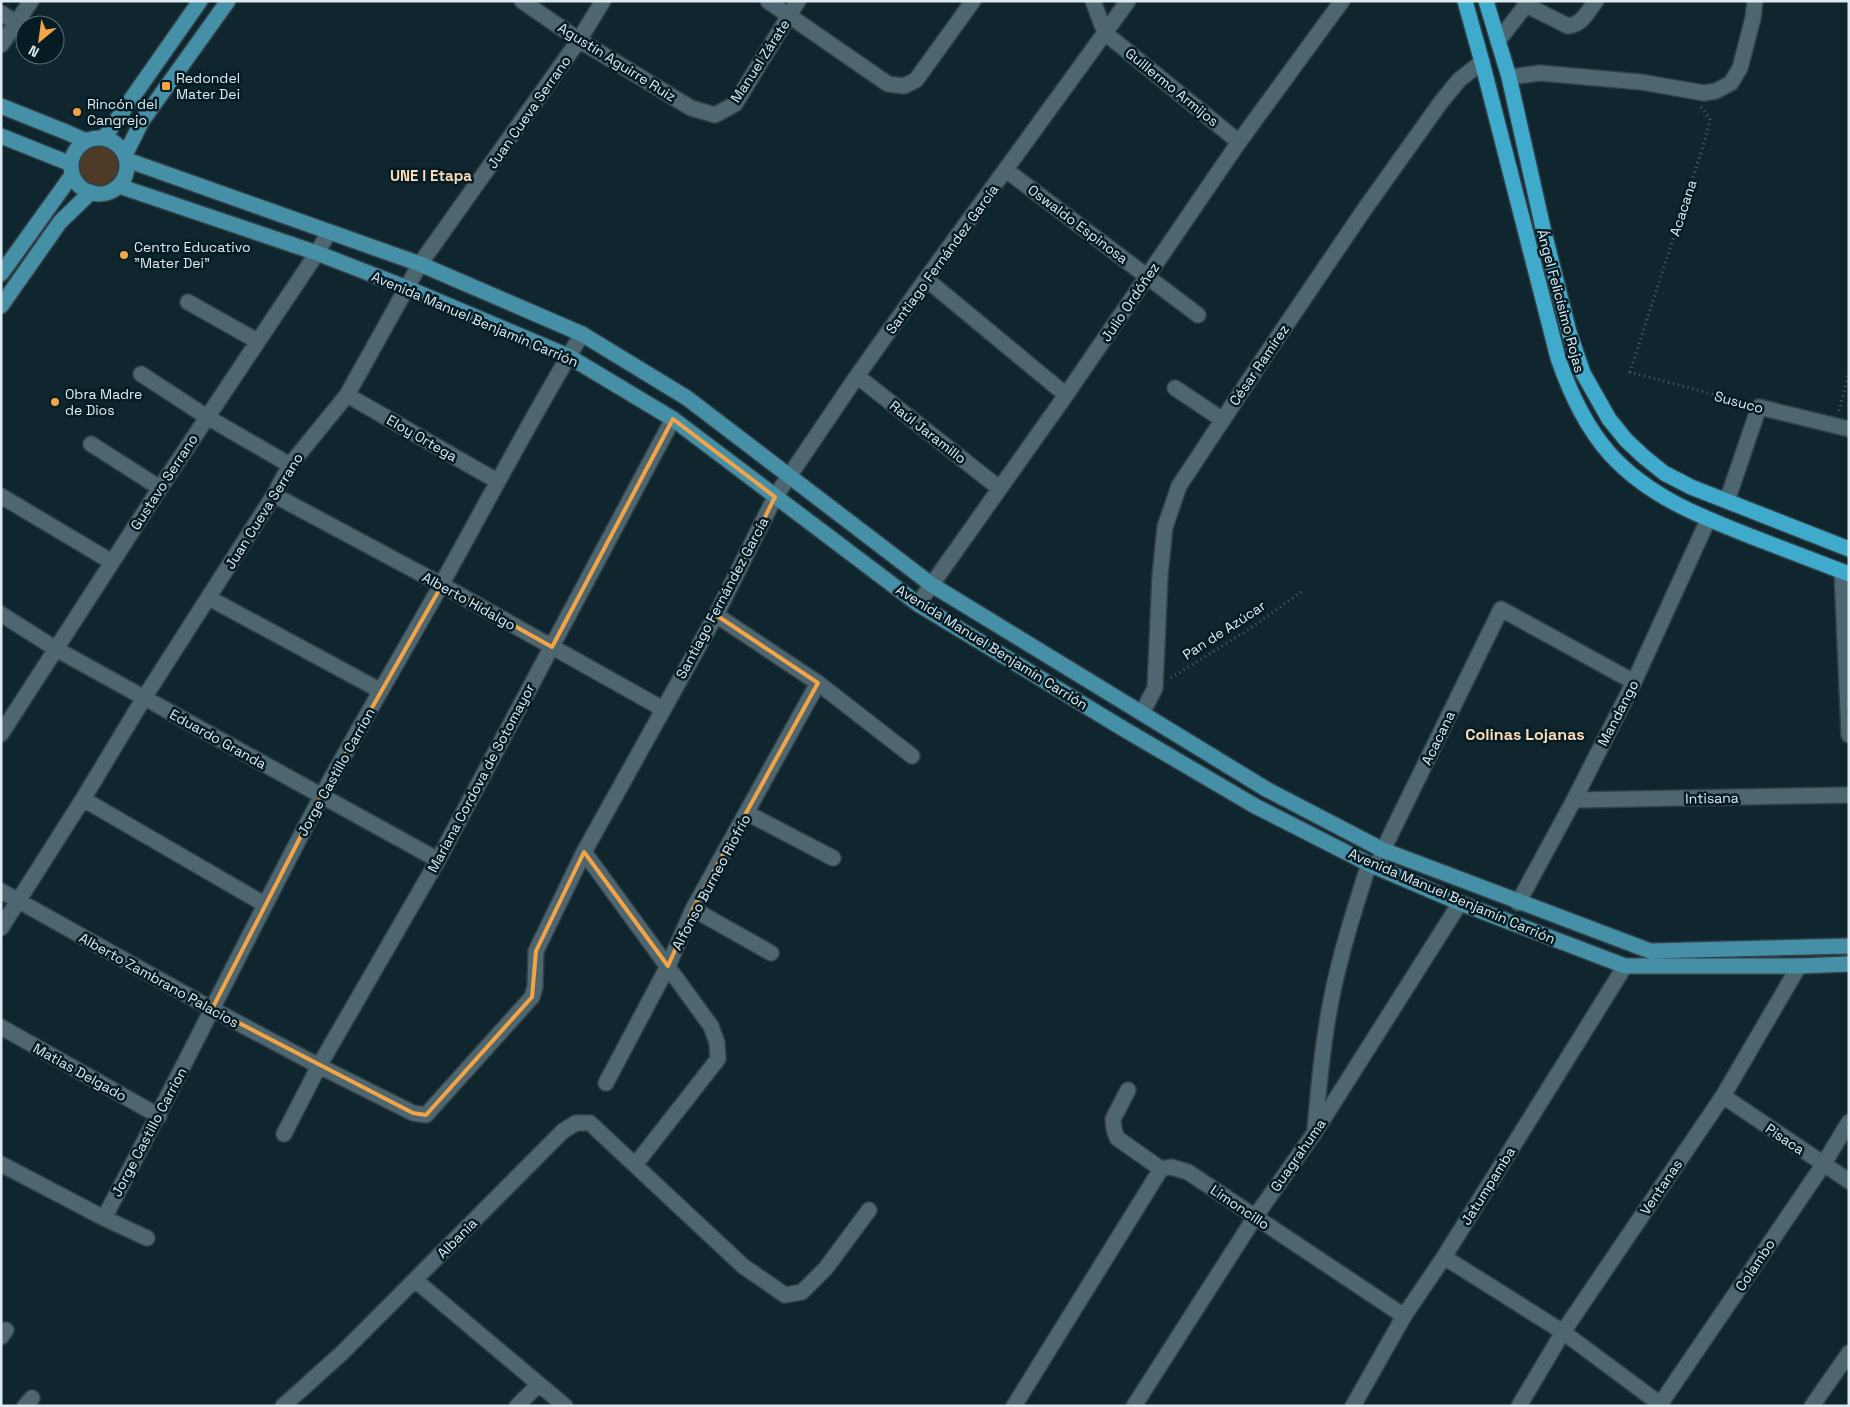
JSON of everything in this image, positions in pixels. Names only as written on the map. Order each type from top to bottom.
[{"type":"highway","name":"Ángel Felicísimo Rojas","points":[[1465,1],[1550,331],[1568,387],[1584,418],[1610,454],[1653,491],[1708,520],[1845,573]]},
{"type":"highway","name":"Ángel Felicísimo Rojas","points":[[1486,1],[1509,77],[1569,332],[1583,373],[1609,419],[1626,440],[1643,456],[1664,472],[1691,487],[1849,548]]},
{"type":"main road","points":[[104,138],[200,1]]},
{"type":"main road","points":[[126,158],[142,121],[228,1]]},
{"type":"main road","points":[[1,106],[86,141]]},
{"type":"main road","points":[[1,136],[72,169]]},
{"type":"main road","points":[[104,138],[113,141],[120,147],[126,158],[127,170],[119,186],[110,192],[101,194],[83,189],[76,182],[72,169],[73,155],[78,147],[86,141],[104,138]]},
{"type":"main road","name":"Avenida Manuel Benjamín Carrión","points":[[126,158],[420,264],[582,334],[687,398],[932,585],[1266,789],[1383,850],[1518,903],[1650,951],[1849,946]]},
{"type":"main road","points":[[1,274],[72,169]]},
{"type":"main road","name":"Avenida Manuel Benjamín Carrión","points":[[119,186],[317,253],[407,288],[568,356],[673,419],[918,604],[1255,806],[1373,866],[1625,966],[1799,966],[1849,964]]},
{"type":"main road","points":[[1,306],[60,222],[91,192]]},
{"type":"main road","points":[[15,255],[30,265]]},
{"type":"street","points":[[21,15],[31,1]]},
{"type":"street","name":"Agustín Aguirre Ruiz","points":[[522,1],[579,40],[691,108],[715,115]]},
{"type":"street","name":"Juan Cueva Serrano","points":[[1,928],[19,902],[144,698],[274,495],[290,465],[348,395],[420,264],[579,40],[603,1]]},
{"type":"street","points":[[768,1],[888,84],[904,86],[916,80],[973,1]]},
{"type":"street","name":"Manuel Zárate","points":[[715,115],[735,104],[798,1]]},
{"type":"street","points":[[1093,1],[1105,33]]},
{"type":"street","name":"Santiago Fernández García","points":[[319,1066],[413,1113],[426,1115],[532,997],[535,987],[536,951],[584,852],[716,615],[775,497],[926,279],[1128,1]]},
{"type":"street","name":"Julio Ordóñez","points":[[918,604],[1066,395],[1239,142],[1342,1]]},
{"type":"street","points":[[1498,42],[1525,3],[1568,26],[1576,26],[1596,1]]},
{"type":"street","points":[[1509,77],[1540,73],[1641,82],[1704,93],[1716,91],[1731,83],[1740,68],[1753,18],[1755,1]]},
{"type":"street","points":[[1,13],[15,22]]},
{"type":"street","points":[[1,45],[15,24]]},
{"type":"street","name":"Guillermo Armijos","points":[[1105,33],[1239,142]]},
{"type":"street","name":"César Ramírez","points":[[1142,713],[1155,688],[1160,576],[1166,527],[1179,486],[1364,210],[1441,102],[1459,80],[1482,62]]},
{"type":"street","name":"Oswaldo Espinosa","points":[[1006,170],[1198,315]]},
{"type":"street","name":"Gustavo Serrano","points":[[1,734],[329,232]]},
{"type":"street","points":[[926,279],[1066,395]]},
{"type":"street","points":[[188,302],[257,341]]},
{"type":"street","name":"Jorge Castillo Carrion","points":[[104,1218],[159,1116],[264,904],[321,797],[442,585],[497,481],[582,334]]},
{"type":"street","points":[[141,374],[206,418],[290,465]]},
{"type":"street","name":"Raúl Jaramillo","points":[[857,376],[999,488]]},
{"type":"street","points":[[1175,388],[1223,420]]},
{"type":"street","name":"Eloy Ortega","points":[[348,395],[497,481]]},
{"type":"street","points":[[1727,501],[1759,407]]},
{"type":"street","name":"Susuco","points":[[1759,407],[1842,428]]},
{"type":"street","name":"Mariana Cordova de Sotomayor","points":[[284,1134],[319,1066],[438,860],[673,419]]},
{"type":"street","points":[[91,444],[160,488]]},
{"type":"street","name":"Alberto Hidalgo","points":[[274,495],[442,585],[663,710]]},
{"type":"street","points":[[1,496],[112,562]]},
{"type":"street","name":"Mandango","points":[[1518,903],[1574,800],[1634,682],[1708,520]]},
{"type":"street","points":[[1845,573],[1849,735]]},
{"type":"street","points":[[208,598],[381,691]]},
{"type":"street","name":"Acacana","points":[[1315,1132],[1321,1064],[1332,996],[1348,929],[1373,866],[1383,850],[1501,609],[1634,682]]},
{"type":"street","name":"Eduardo Granda","points":[[1,614],[56,649],[438,860]]},
{"type":"street","points":[[716,615],[818,683],[912,756]]},
{"type":"street","name":"Alfonso Burneo Riofrío","points":[[606,1083],[668,966],[693,909],[818,683]]},
{"type":"street","name":"Intisana","points":[[1574,800],[1849,795]]},
{"type":"street","points":[[83,799],[264,904]]},
{"type":"street","points":[[747,813],[833,858]]},
{"type":"street","points":[[584,852],[711,1026],[717,1043],[718,1059],[635,1165]]},
{"type":"street","name":"Alberto Zambrano Palacios","points":[[1,891],[212,1009],[319,1066]]},
{"type":"street","name":"Guagrahuma","points":[[1134,1406],[1256,1217],[1315,1132],[1460,902]]},
{"type":"street","points":[[693,909],[771,952]]},
{"type":"street","name":"Jatumpamba","points":[[1353,1406],[1404,1316],[1444,1257],[1625,966]]},
{"type":"street","name":"Ventanas","points":[[1519,1406],[1563,1332],[1723,1096],[1799,966]]},
{"type":"street","name":"Matias Delgado","points":[[1,1028],[159,1116]]},
{"type":"street","name":"Limoncillo","points":[[1128,1090],[1113,1119],[1117,1138],[1162,1169],[1171,1167],[1188,1172],[1404,1316]]},
{"type":"street","name":"Pisaca","points":[[1723,1096],[1849,1181]]},
{"type":"street","name":"Colambo","points":[[1660,1405],[1823,1165],[1849,1122]]},
{"type":"street","name":"Albania","points":[[283,1406],[342,1353],[562,1131],[576,1123],[590,1123],[743,1266],[785,1295],[802,1292],[826,1268],[869,1210]]},
{"type":"street","points":[[1,1164],[104,1218],[147,1238]]},
{"type":"street","points":[[1014,1406],[1162,1169]]},
{"type":"street","points":[[1444,1257],[1563,1332],[1660,1405]]},
{"type":"street","points":[[415,1280],[565,1406]]},
{"type":"street","points":[[1812,1406],[1849,1353]]},
{"type":"street","points":[[518,1406],[539,1384]]},
{"type":"path","name":"Acacana","points":[[1630,372],[1706,138],[1710,119],[1700,105]]},
{"type":"path","name":"Susuco","points":[[1630,372],[1759,407]]},
{"type":"path","points":[[1842,428],[1849,372]]},
{"type":"path","name":"Pan de Azúcar","points":[[1155,688],[1251,628],[1304,590]]},
{"type":"highlighted area","points":[[673,419],[775,497],[716,615],[818,683],[693,909],[668,966],[584,852],[536,951],[532,997],[426,1115],[413,1113],[212,1009],[321,797],[442,585],[552,647]]},
{"type":"shaded area","points":[[104,143],[116,149],[121,156],[121,174],[116,181],[109,186],[96,187],[88,184],[81,177],[78,161],[81,153],[88,146]]},
{"type":"place","name":"Redondel Mater Dei","points":[[166,86]]},
{"type":"place","name":"Rincón del Cangrejo","points":[[77,112]]},
{"type":"place","name":"Centro Educativo \"Mater Dei\"","points":[[124,255]]},
{"type":"place","name":"Obra Madre de Dios","points":[[55,402]]},
{"type":"district","name":"UNE I Etapa","points":[[431,175]]},
{"type":"district","name":"Colinas Lojanas","points":[[1525,734]]}]
